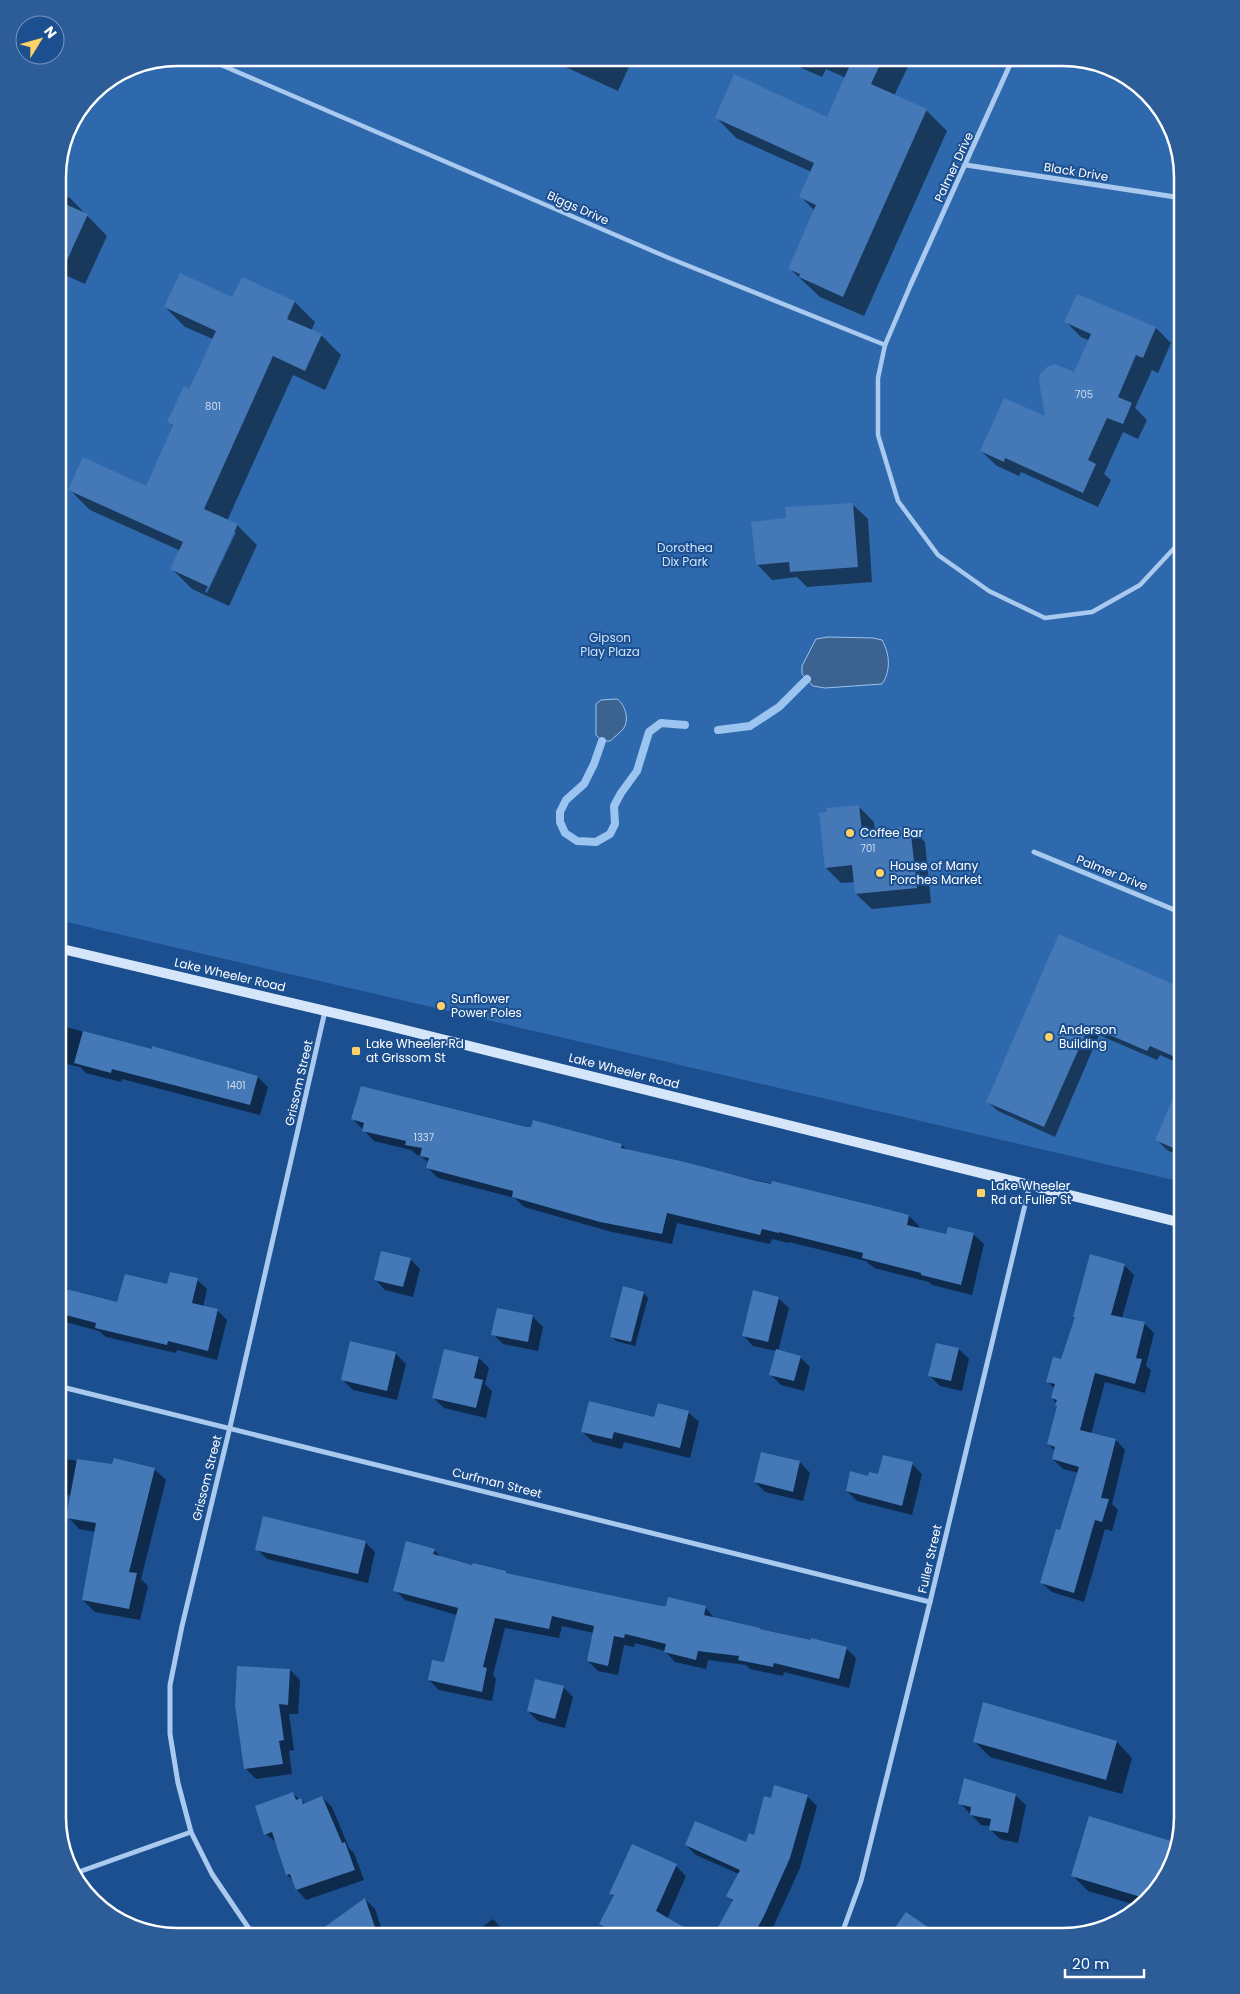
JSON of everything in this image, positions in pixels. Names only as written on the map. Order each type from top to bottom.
[{"type":"main road","name":"Lake Wheeler Road","points":[[66,950],[326,1011],[1174,1221]]},
{"type":"street","name":"Biggs Drive","points":[[224,66],[669,258],[885,345]]},
{"type":"street","name":"Palmer Drive","points":[[911,284],[1010,66]]},
{"type":"street","name":"Black Drive","points":[[966,165],[1174,197]]},
{"type":"street","points":[[911,284],[885,345],[878,378],[878,434],[898,501],[938,555],[989,591],[1045,618],[1092,612],[1140,585],[1174,548]]},
{"type":"street","name":"Palmer Drive","points":[[1034,852],[1174,910]]},
{"type":"street","name":"Grissom Street","points":[[249,1928],[212,1874],[191,1832],[178,1784],[170,1734],[170,1685],[182,1626],[326,1011]]},
{"type":"street","name":"Fuller Street","points":[[844,1928],[860,1881],[930,1602],[1030,1184]]},
{"type":"street","name":"Curfman Street","points":[[66,1388],[930,1602]]},
{"type":"street","points":[[81,1871],[191,1832]]},
{"type":"green space","name":"Dorothea Dix Park","points":[[170,66],[1070,66],[1099,72],[1112,78],[1125,85],[1146,104],[1155,115],[1168,141],[1172,155],[1174,177],[1174,1180],[66,922],[66,170],[70,148],[81,122],[104,94],[115,85],[135,75],[155,68]]},
{"type":"shaded area","points":[[828,637],[882,640],[887,651],[888,668],[882,684],[825,688],[813,686],[802,674],[802,666],[816,639]]},
{"type":"shaded area","points":[[617,699],[626,712],[625,725],[610,741],[602,741],[596,735],[596,704],[601,700]]},
{"type":"building","points":[[849,66],[879,66],[871,84],[927,109],[843,297],[799,277],[800,274],[788,269],[816,205],[799,197],[814,163],[715,118],[734,74],[827,117]]},
{"type":"building","points":[[66,204],[88,214],[66,262]]},
{"type":"building","points":[[180,273],[232,297],[242,277],[295,301],[287,319],[322,334],[305,371],[273,356],[204,509],[238,524],[209,587],[170,569],[183,542],[68,490],[83,457],[146,486],[173,425],[167,422],[184,386],[189,389],[216,331],[164,307]]},
{"type":"building","points":[[1077,294],[1156,327],[1143,358],[1136,355],[1118,397],[1132,403],[1123,424],[1107,418],[1088,460],[1096,464],[1083,493],[1005,458],[1004,462],[980,451],[1004,398],[1045,416],[1039,381],[1040,374],[1047,367],[1055,364],[1074,372],[1091,334],[1064,322]]},
{"type":"building","points":[[853,503],[858,567],[790,572],[789,562],[756,565],[751,522],[786,518],[785,507]]},
{"type":"building","points":[[859,805],[862,831],[910,826],[917,888],[855,894],[852,865],[825,868],[819,813],[827,812],[826,808]]},
{"type":"building","name":"Anderson Building","points":[[1059,934],[1174,984],[1174,1056],[1150,1046],[1147,1051],[1089,1026],[1044,1127],[986,1102]]},
{"type":"building","points":[[83,1031],[152,1049],[152,1046],[258,1076],[250,1105],[112,1069],[111,1073],[74,1063]]},
{"type":"building","points":[[361,1086],[526,1127],[531,1127],[533,1120],[622,1144],[621,1148],[757,1181],[771,1184],[772,1181],[875,1206],[909,1215],[907,1225],[946,1234],[948,1227],[974,1233],[961,1285],[862,1258],[863,1253],[779,1232],[762,1229],[760,1235],[667,1213],[662,1234],[600,1222],[512,1197],[513,1191],[426,1168],[429,1158],[420,1156],[422,1148],[405,1145],[406,1141],[362,1131],[364,1123],[351,1119]]},
{"type":"building","points":[[1174,1096],[1174,1148],[1155,1140]]},
{"type":"building","points":[[381,1251],[411,1258],[403,1287],[374,1280]]},
{"type":"building","points":[[1090,1254],[1125,1264],[1111,1315],[1145,1322],[1136,1358],[1142,1359],[1135,1384],[1095,1373],[1080,1430],[1116,1439],[1101,1498],[1109,1499],[1102,1522],[1095,1520],[1074,1593],[1040,1583],[1056,1529],[1060,1530],[1079,1467],[1052,1459],[1055,1447],[1047,1444],[1057,1400],[1051,1398],[1055,1384],[1046,1382],[1053,1357],[1061,1359],[1075,1317],[1073,1317]]},
{"type":"building","points":[[170,1272],[198,1278],[192,1303],[218,1309],[208,1351],[168,1341],[167,1345],[95,1328],[96,1323],[66,1315],[66,1289],[117,1302],[125,1274],[167,1284]]},
{"type":"building","points":[[623,1286],[644,1292],[631,1342],[610,1337]]},
{"type":"building","points":[[753,1290],[779,1297],[768,1342],[742,1336]]},
{"type":"building","points":[[497,1308],[533,1315],[528,1342],[491,1335]]},
{"type":"building","points":[[350,1341],[396,1352],[387,1391],[341,1380]]},
{"type":"building","points":[[936,1343],[959,1348],[951,1381],[928,1376]]},
{"type":"building","points":[[444,1349],[479,1357],[474,1378],[483,1380],[476,1408],[432,1398]]},
{"type":"building","points":[[776,1349],[801,1356],[794,1381],[769,1375]]},
{"type":"building","points":[[589,1401],[654,1417],[658,1403],[689,1411],[680,1448],[614,1432],[612,1439],[581,1432]]},
{"type":"building","points":[[761,1452],[800,1461],[793,1492],[754,1482]]},
{"type":"building","points":[[883,1455],[913,1462],[902,1506],[846,1491],[850,1471],[868,1476],[869,1472],[878,1474]]},
{"type":"building","points":[[114,1458],[155,1468],[129,1572],[137,1573],[129,1609],[82,1600],[96,1523],[66,1518],[77,1459],[112,1464]]},
{"type":"building","points":[[263,1516],[366,1541],[358,1574],[255,1550]]},
{"type":"building","points":[[406,1541],[435,1549],[433,1554],[472,1565],[473,1563],[506,1571],[506,1573],[661,1606],[666,1606],[668,1597],[706,1606],[704,1615],[847,1647],[839,1679],[774,1663],[773,1667],[738,1660],[739,1656],[698,1651],[696,1660],[664,1652],[666,1644],[625,1634],[624,1638],[614,1636],[608,1666],[587,1661],[594,1626],[552,1616],[549,1629],[495,1618],[483,1667],[487,1668],[482,1692],[428,1680],[432,1660],[444,1662],[458,1608],[393,1591]]},
{"type":"building","points":[[237,1666],[290,1669],[288,1705],[279,1704],[284,1740],[279,1741],[283,1764],[244,1769],[235,1705]]},
{"type":"building","points":[[535,1679],[564,1686],[555,1719],[527,1711]]},
{"type":"building","points":[[983,1702],[1117,1741],[1106,1780],[973,1742]]},
{"type":"building","points":[[964,1778],[1016,1794],[1008,1833],[989,1830],[991,1819],[970,1815],[971,1807],[958,1804]]},
{"type":"building","points":[[774,1785],[808,1795],[790,1858],[757,1928],[717,1928],[733,1900],[726,1896],[740,1870],[685,1845],[695,1821],[746,1842],[749,1833],[754,1835],[764,1796],[771,1798]]},
{"type":"building","points":[[293,1792],[296,1800],[301,1798],[303,1804],[322,1796],[342,1843],[345,1842],[355,1870],[296,1890],[290,1874],[286,1875],[272,1832],[264,1835],[255,1806]]},
{"type":"building","points":[[1089,1816],[1171,1841],[1159,1872],[1139,1897],[1071,1876]]},
{"type":"building","points":[[632,1844],[677,1864],[656,1911],[685,1928],[607,1928],[599,1924],[614,1895],[609,1894]]},
{"type":"building","points":[[365,1898],[375,1928],[323,1928]]},
{"type":"building","points":[[906,1912],[929,1928],[895,1928]]},
{"type":"waterway","points":[[718,730],[750,726],[779,707],[807,679]]},
{"type":"waterway","points":[[602,741],[594,764],[584,784],[566,800],[560,812],[560,822],[565,833],[577,841],[596,842],[610,834],[615,824],[614,806],[637,771],[649,732],[661,723],[685,725]]},
{"type":"place","name":"Coffee Bar","points":[[850,833]]},
{"type":"place","name":"House of Many Porches Market","points":[[880,873]]},
{"type":"place","name":"Sunflower Power Poles","points":[[441,1006]]},
{"type":"place","name":"Anderson Building","points":[[1049,1037]]},
{"type":"place","name":"Lake Wheeler Rd at Grissom St","points":[[356,1051]]},
{"type":"place","name":"Lake Wheeler Rd at Fuller St","points":[[981,1193]]},
{"type":"park label","name":"Gipson Play Plaza","points":[[610,645]]}]
